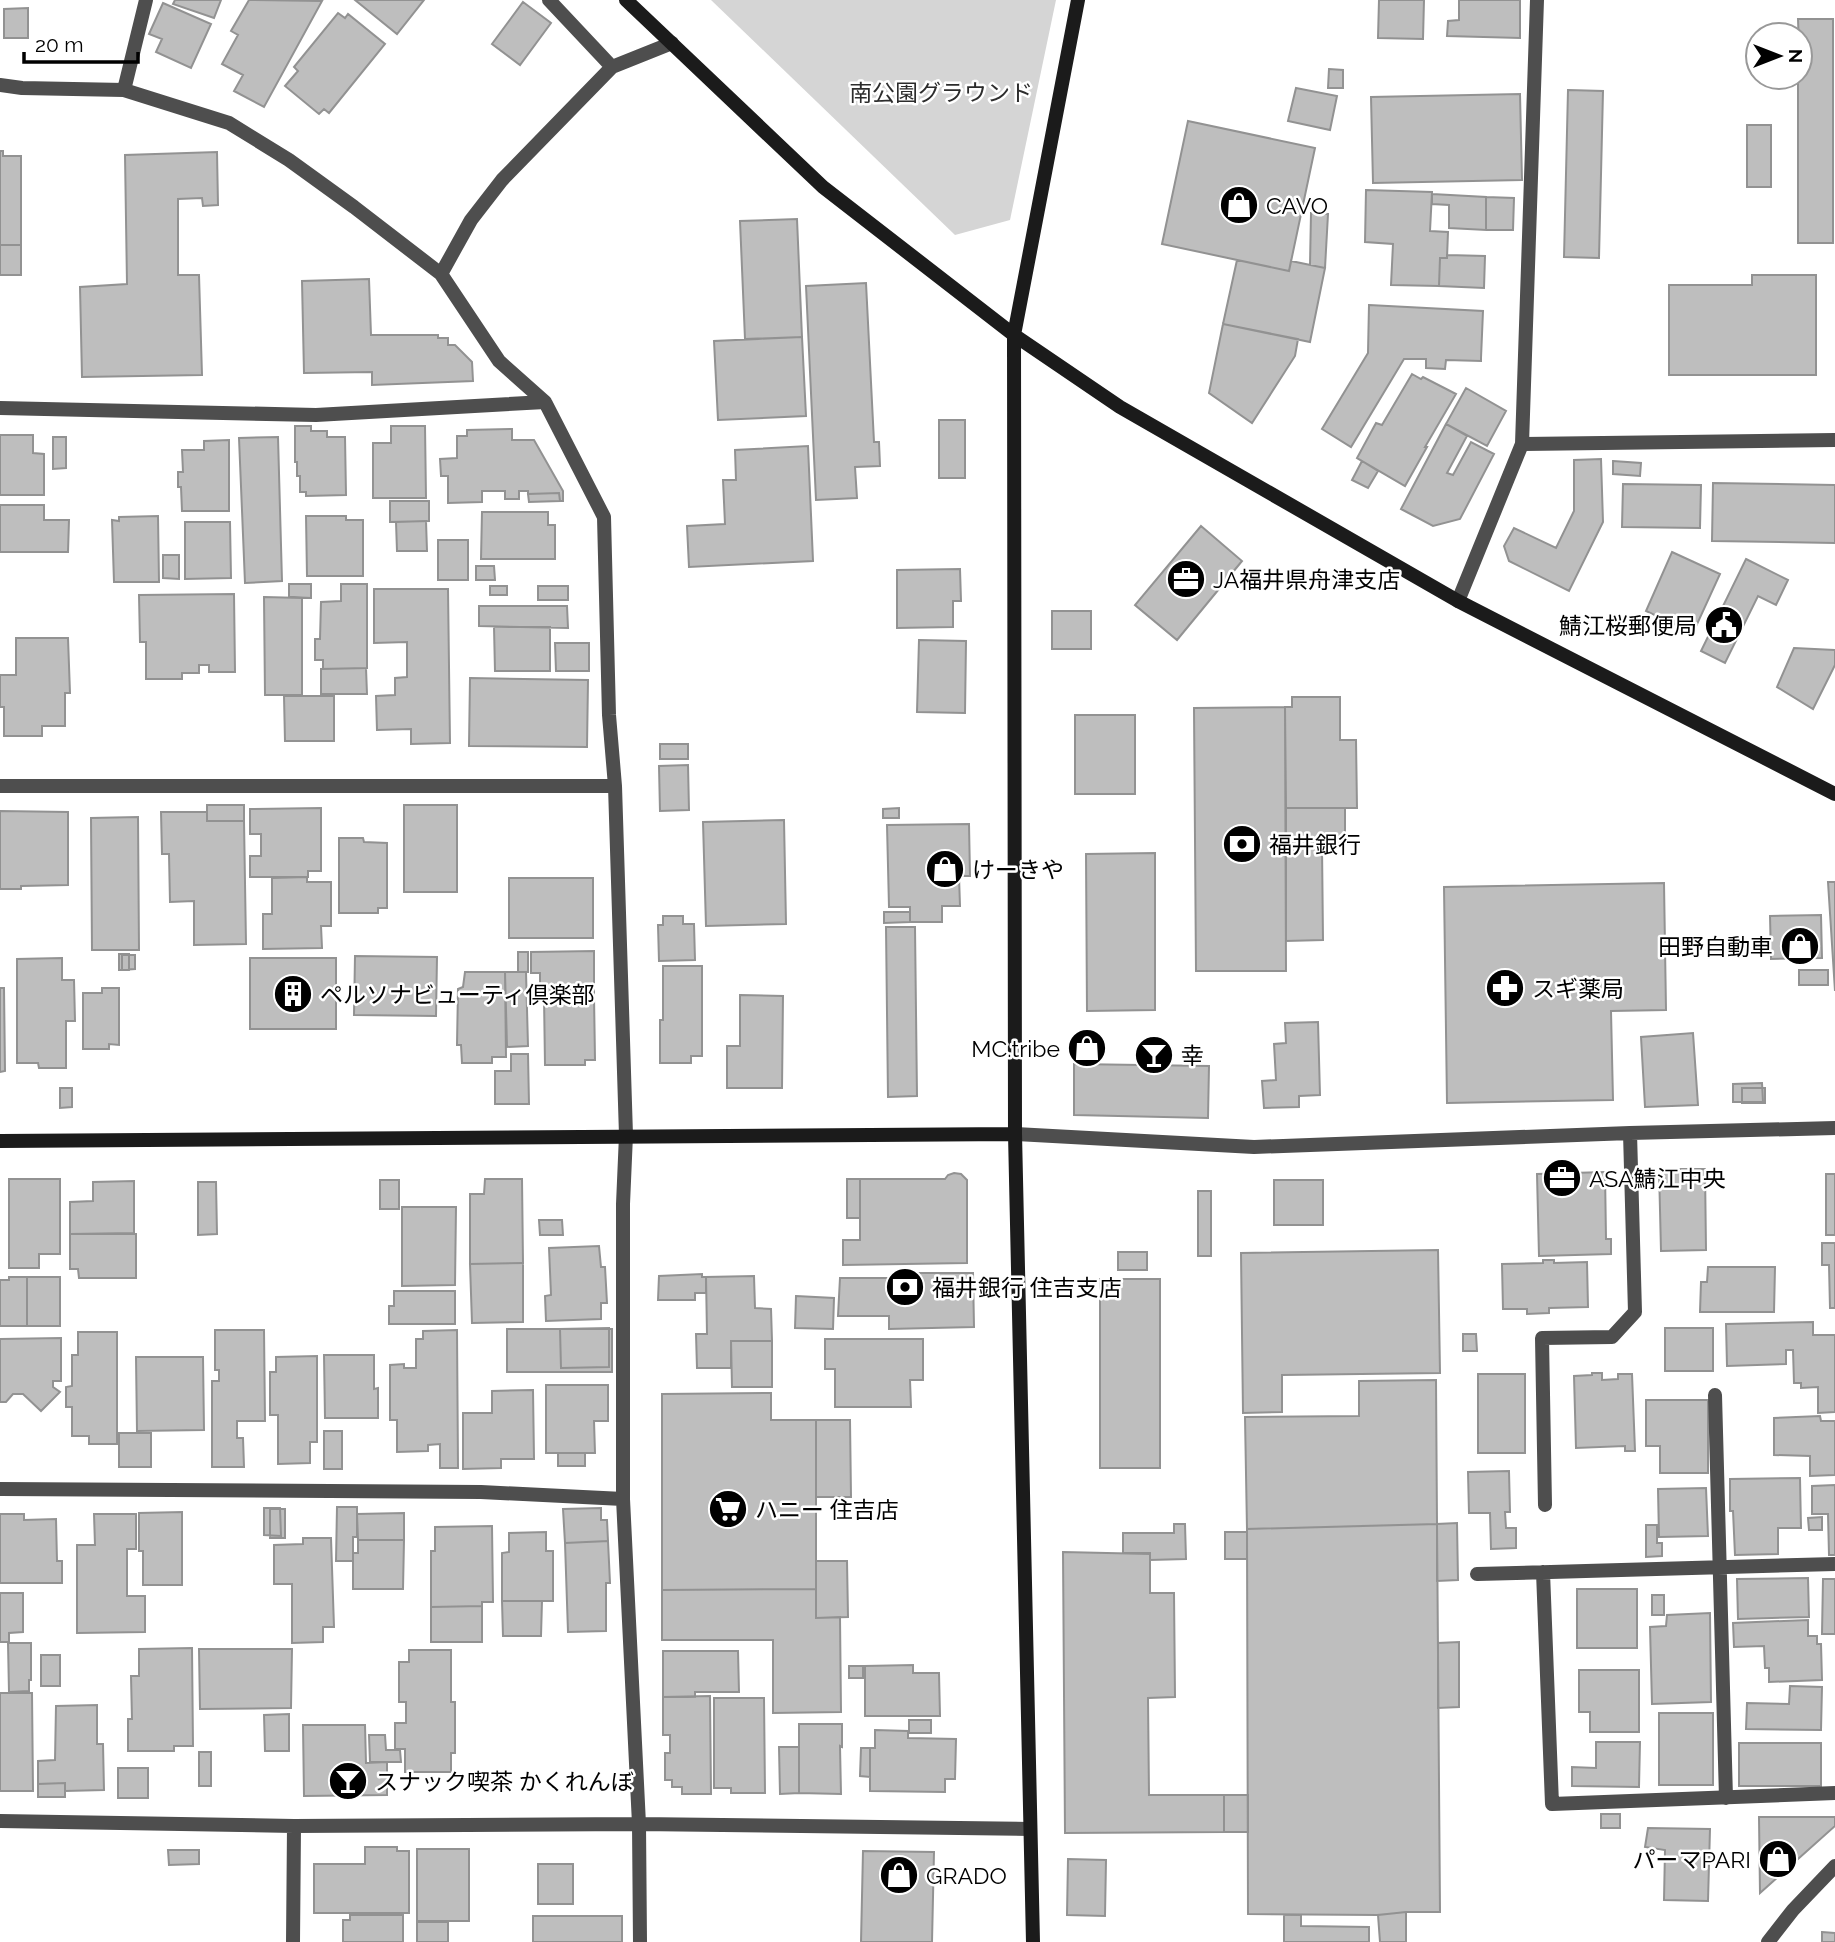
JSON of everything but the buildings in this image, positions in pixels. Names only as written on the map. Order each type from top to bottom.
[{"type":"street","points":[[124,90],[146,0]]},
{"type":"street","points":[[549,0],[612,67]]},
{"type":"street","points":[[626,0],[823,187],[1014,335],[1119,407],[1458,601],[1835,794]]},
{"type":"street","points":[[1033,1942],[1015,1134],[1014,335],[1078,0]]},
{"type":"street","points":[[1458,601],[1521,444],[1538,0]]},
{"type":"street","points":[[441,274],[471,220],[502,180],[612,67],[672,43]]},
{"type":"street","points":[[0,85],[22,88],[124,90],[229,122],[289,160],[441,274],[499,361],[545,402],[604,517],[626,1135],[623,1204],[623,1499],[639,1824],[640,1942]]},
{"type":"street","points":[[0,408],[316,415],[545,402]]},
{"type":"street","points":[[1521,444],[1835,440]]},
{"type":"street","points":[[0,786],[615,786]]},
{"type":"street","points":[[0,1141],[1015,1134],[1254,1147],[1835,1128]]},
{"type":"street","points":[[1545,1505],[1542,1338],[1612,1337],[1635,1312],[1630,1133]]},
{"type":"street","points":[[1715,1395],[1726,1798]]},
{"type":"street","points":[[0,1489],[481,1492],[623,1499]]},
{"type":"street","points":[[1478,1574],[1835,1564]]},
{"type":"street","points":[[1543,1572],[1552,1804],[1835,1793]]},
{"type":"street","points":[[0,1821],[294,1826],[639,1824],[1030,1829]]},
{"type":"street","points":[[293,1942],[294,1826]]},
{"type":"street","points":[[1768,1942],[1793,1910],[1835,1867]]},
{"type":"green space","name":"南公園グラウンド","points":[[711,0],[1056,0],[1010,220],[955,235]]},
{"type":"place","name":"CAVO","points":[[1239,205]]},
{"type":"place","name":"JA福井県舟津支店","points":[[1186,579]]},
{"type":"place","name":"鯖江桜郵便局","points":[[1724,625]]},
{"type":"place","name":"福井銀行","points":[[1242,844]]},
{"type":"place","name":"けーきや","points":[[945,869]]},
{"type":"place","name":"田野自動車","points":[[1800,946]]},
{"type":"place","name":"スギ薬局","points":[[1505,988]]},
{"type":"place","name":"ペルソナビューティ倶楽部","points":[[293,994]]},
{"type":"place","name":"MC.tribe","points":[[1087,1048]]},
{"type":"place","name":"幸","points":[[1154,1055]]},
{"type":"place","name":"ASA鯖江中央","points":[[1562,1178]]},
{"type":"place","name":"福井銀行 住吉支店","points":[[905,1287]]},
{"type":"place","name":"ハニー 住吉店","points":[[728,1509]]},
{"type":"place","name":"スナック喫茶 かくれんぼ","points":[[348,1781]]},
{"type":"place","name":"パーマPARI","points":[[1778,1859]]},
{"type":"place","name":"GRADO","points":[[899,1875]]}]
